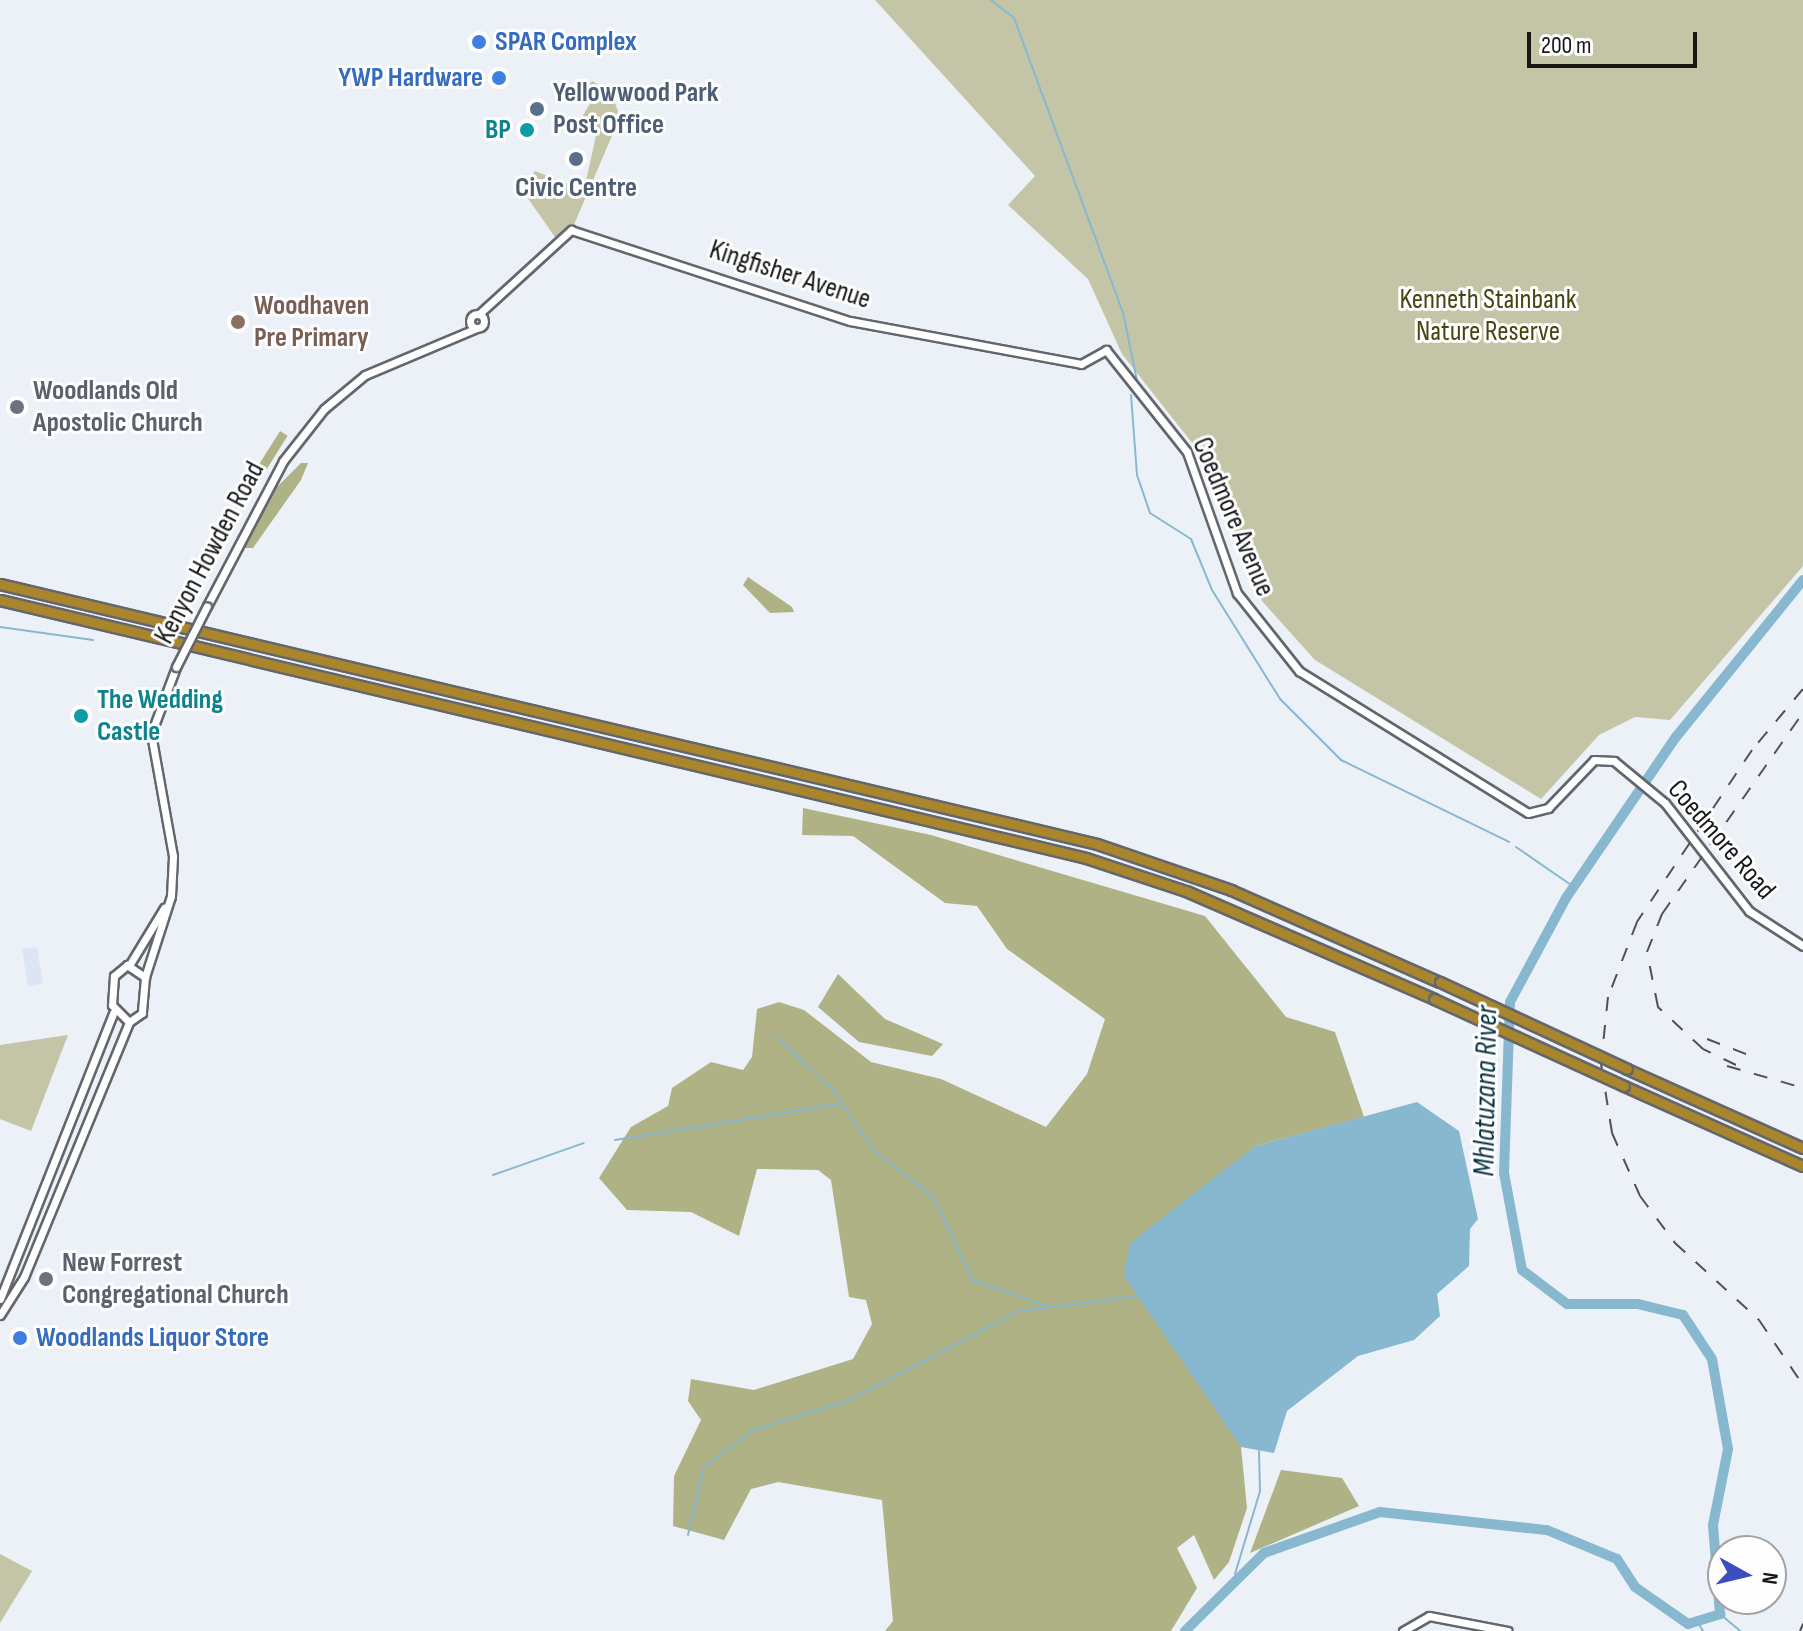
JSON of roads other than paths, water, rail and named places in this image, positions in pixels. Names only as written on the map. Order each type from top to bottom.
[{"type":"highway","points":[[0,584],[1097,844],[1231,890],[1803,1148]]},
{"type":"highway","points":[[0,600],[1086,858],[1186,891],[1803,1166]]},
{"type":"street","name":"Kingfisher Avenue","points":[[481,318],[571,230],[850,321],[1081,364],[1106,350]]},
{"type":"street","name":"Kenyon Howden Road","points":[[129,1022],[142,1013],[145,977],[172,883],[151,734],[176,667],[273,479],[316,417],[365,375],[460,331],[481,318]]},
{"type":"street","name":"Coedmore Avenue","points":[[1106,350],[1187,452],[1237,593],[1287,660],[1535,814]]},
{"type":"street","name":"Coedmore Road","points":[[1535,814],[1594,760],[1614,761],[1657,796],[1749,911],[1803,946]]},
{"type":"street","points":[[0,1299],[41,1208],[76,1118],[113,1013],[114,976],[130,964],[172,883]]},
{"type":"street","points":[[130,964],[145,977]]},
{"type":"street","points":[[0,1315],[50,1212],[85,1121],[129,1022],[113,1013]]},
{"type":"street","points":[[76,1118],[85,1121]]},
{"type":"street","points":[[41,1208],[50,1212]]},
{"type":"street","points":[[1403,1631],[1429,1616],[1508,1631]]},
{"type":"water","points":[[1417,1102],[1459,1131],[1478,1219],[1470,1229],[1469,1266],[1437,1294],[1440,1316],[1414,1340],[1358,1356],[1287,1411],[1274,1453],[1241,1447],[1124,1276],[1130,1243],[1255,1146]]},
{"type":"waterway","points":[[991,0],[1014,18],[1123,312],[1138,386]]},
{"type":"waterway","points":[[1131,395],[1137,475],[1150,513],[1191,539],[1212,590],[1280,699],[1341,760],[1509,842]]},
{"type":"waterway","name":"Mhlatuzana River","points":[[1185,1631],[1264,1553],[1380,1512],[1547,1530],[1617,1559],[1635,1587],[1688,1624],[1720,1614],[1713,1525],[1728,1449],[1712,1359],[1683,1315],[1638,1304],[1567,1304],[1522,1270],[1504,1173],[1510,1002],[1566,898],[1676,737],[1803,580]]},
{"type":"waterway","points":[[0,627],[93,640]]},
{"type":"waterway","points":[[1516,847],[1574,887]]},
{"type":"waterway","points":[[777,1037],[832,1089],[874,1150],[934,1198],[973,1280],[1046,1306]]},
{"type":"waterway","points":[[615,1140],[839,1104]]},
{"type":"waterway","points":[[493,1175],[584,1143]]},
{"type":"waterway","points":[[688,1535],[704,1467],[753,1430],[848,1401],[1019,1311],[1138,1296]]},
{"type":"waterway","points":[[1235,1574],[1260,1491],[1259,1451]]},
{"type":"waterway","points":[[1721,1615],[1740,1631]]},
{"type":"waterway","points":[[1698,1623],[1703,1631]]},
{"type":"railway","points":[[1803,689],[1752,750],[1637,922],[1608,997],[1601,1064],[1612,1133],[1640,1196],[1675,1243],[1759,1320],[1803,1385]]},
{"type":"railway","points":[[1736,1065],[1703,1049],[1658,1007],[1647,952],[1662,914],[1803,713]]},
{"type":"railway","points":[[1707,1039],[1751,1056]]},
{"type":"railway","points":[[1727,1066],[1803,1088]]},
{"type":"railway","points":[[1800,1631],[1803,1624]]},
{"type":"place","name":"SPAR Complex","points":[[479,42]]},
{"type":"place","name":"YWP Hardware","points":[[499,78]]},
{"type":"place","name":"Yellowwood Park Post Office","points":[[537,109]]},
{"type":"place","name":"BP","points":[[527,130]]},
{"type":"place","name":"Civic Centre","points":[[576,159]]},
{"type":"place","name":"Woodhaven Pre Primary","points":[[238,322]]},
{"type":"place","name":"Woodlands Old Apostolic Church","points":[[17,407]]},
{"type":"place","name":"The Wedding Castle","points":[[81,716]]},
{"type":"place","name":"New Forrest Congregational Church","points":[[46,1279]]},
{"type":"place","name":"Woodlands Liquor Store","points":[[20,1338]]},
{"type":"park label","name":"Kenneth Stainbank Nature Reserve","points":[[1488,316]]}]
